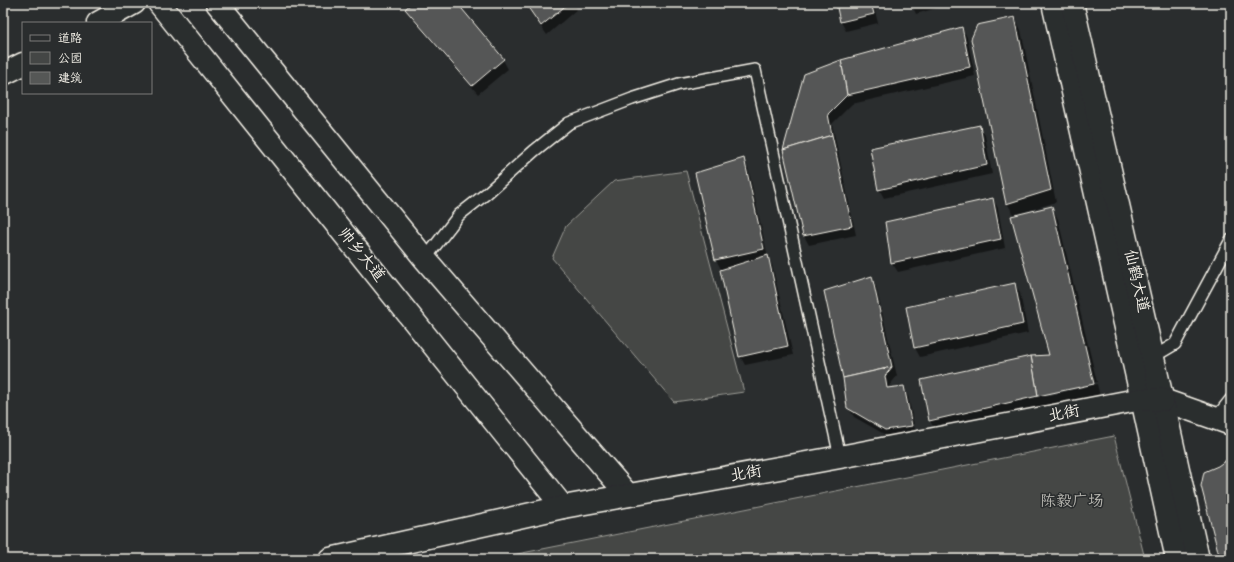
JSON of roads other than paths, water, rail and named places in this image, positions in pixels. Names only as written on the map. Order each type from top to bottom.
[{"type":"main road","points":[[100,22],[134,3]]},
{"type":"main road","name":"帅乡大道","points":[[159,3],[563,507]]},
{"type":"main road","points":[[217,3],[425,259],[628,495]]},
{"type":"main road","name":"仙鹤大道","points":[[1053,3],[1152,399],[1198,559]]},
{"type":"main road","name":"仙鹤大道","points":[[1072,3],[1153,357],[1152,399],[1177,559]]},
{"type":"main road","points":[[3,74],[22,64]]},
{"type":"main road","points":[[1152,399],[1224,421]]},
{"type":"main road","name":"北街","points":[[330,559],[563,507],[840,458],[1152,399]]},
{"type":"lane","points":[[425,259],[459,215],[569,123],[632,98],[680,84],[755,70],[840,458]]},
{"type":"lane","points":[[1153,357],[1175,344],[1231,240]]},
{"type":"lane","points":[[1224,421],[1231,399]]},
{"type":"park label","name":"陈毅广场","points":[[1072,502]]}]
